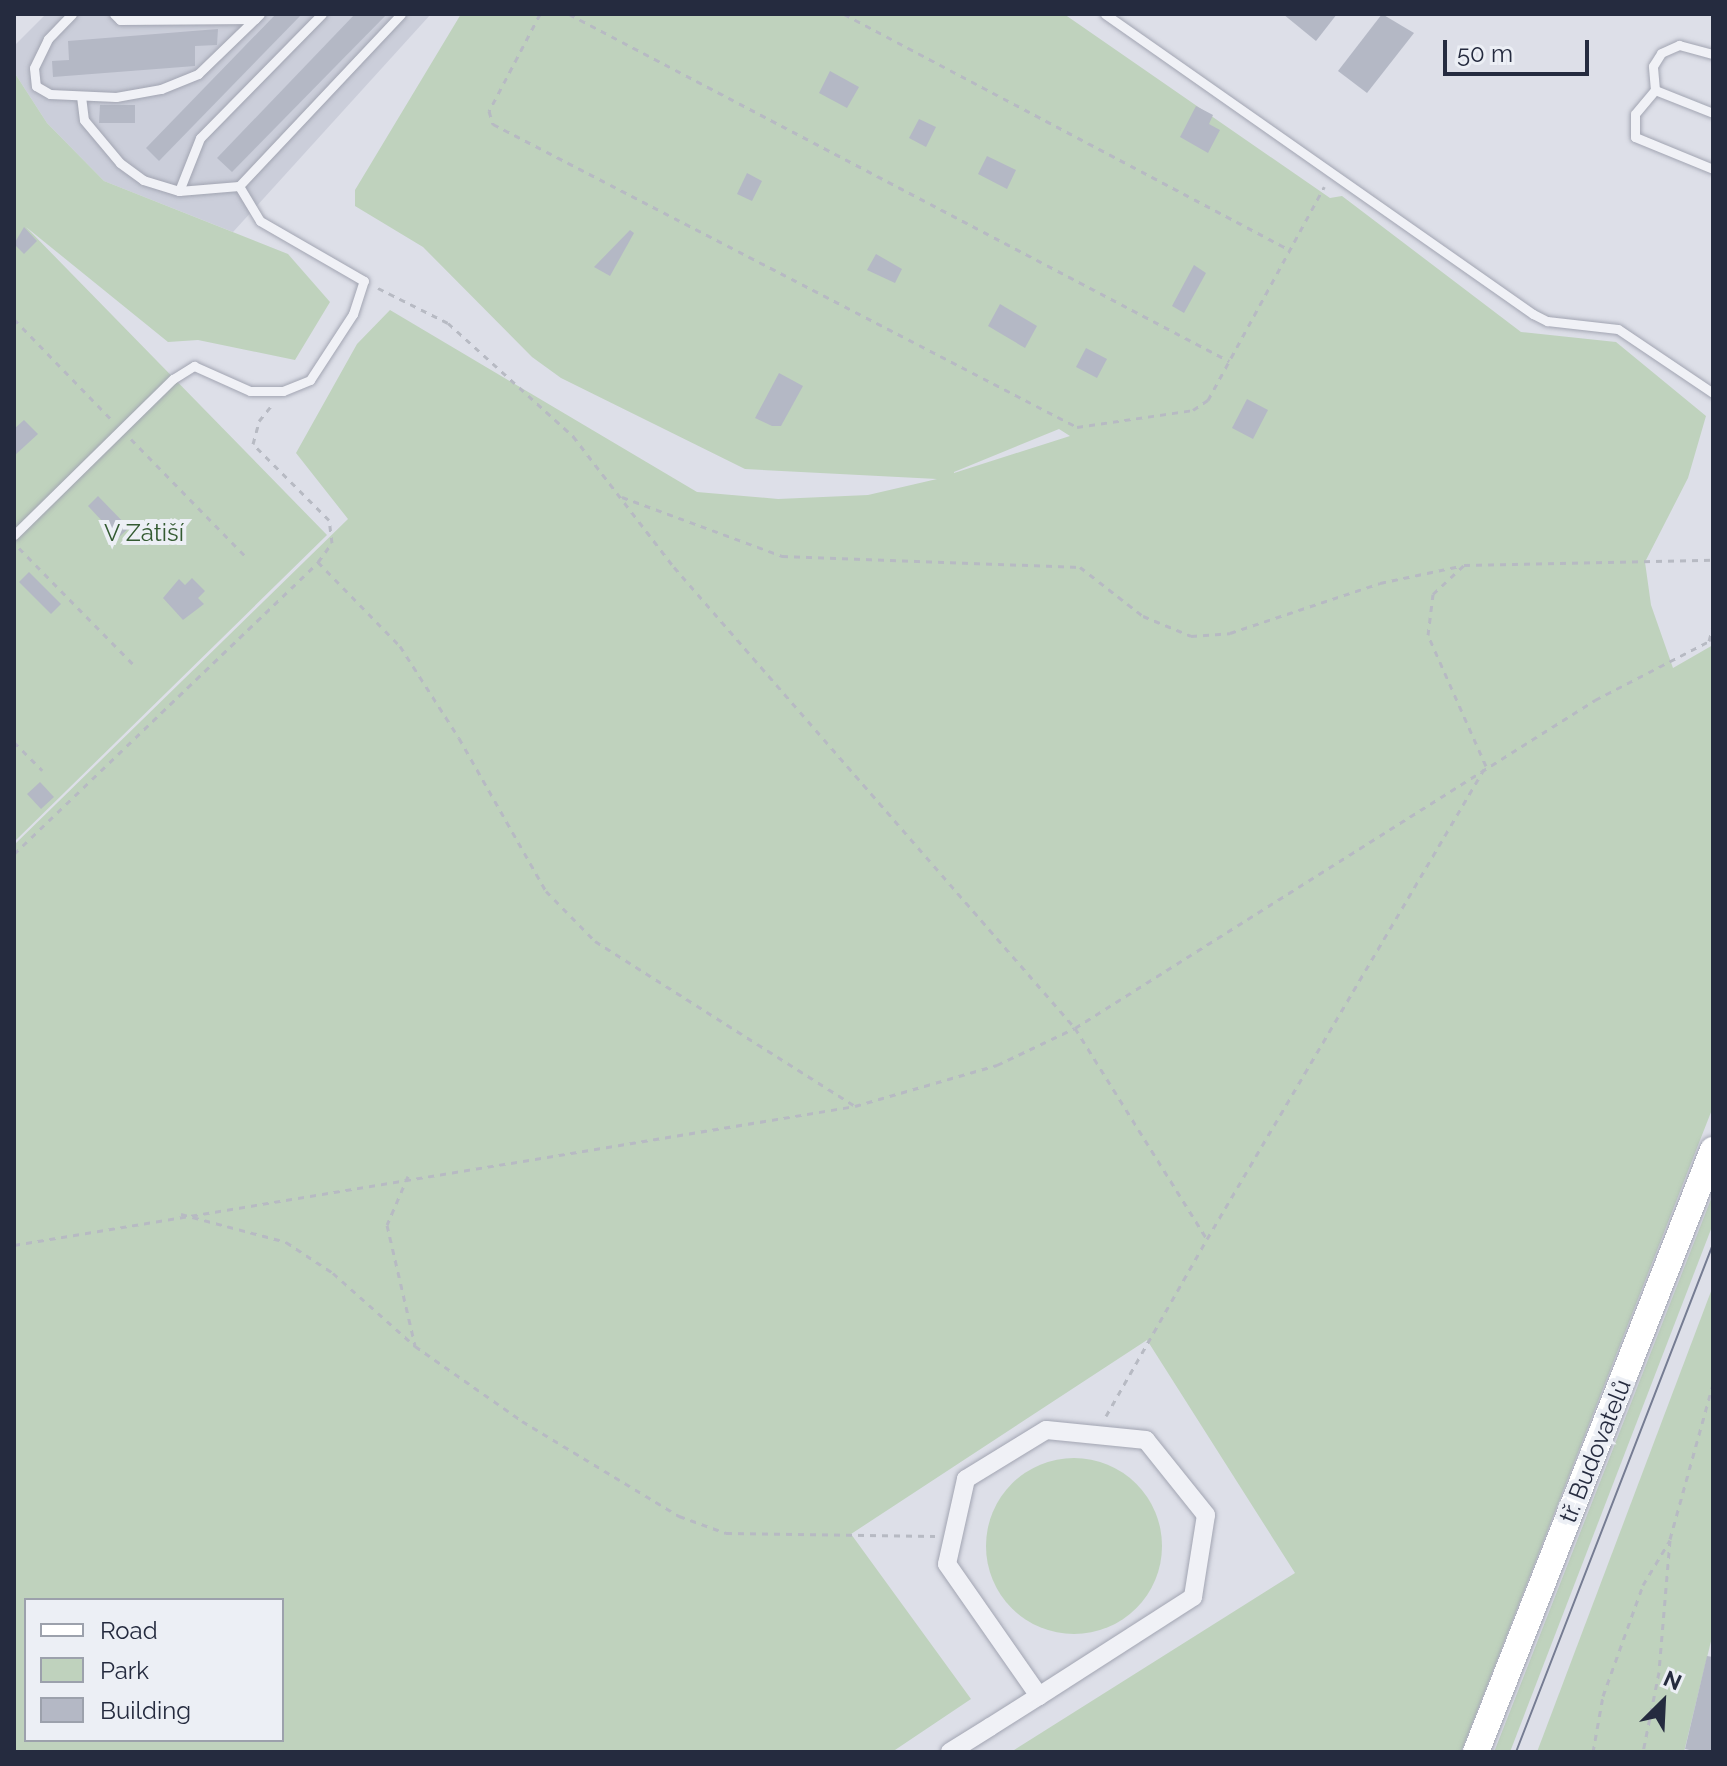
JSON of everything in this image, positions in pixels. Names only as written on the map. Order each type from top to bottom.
[{"type":"street","name":"tř. Budovatelů","points":[[1476,1752],[1713,1150]]},
{"type":"street","points":[[950,1752],[1039,1696],[1193,1597],[1206,1515],[1146,1440],[1097,1432],[1046,1430],[966,1479],[950,1536],[947,1564],[1039,1696]]},
{"type":"lane","points":[[72,14],[48,39],[34,68],[36,86],[50,94],[116,97],[161,89],[198,74],[258,16]]},
{"type":"lane","points":[[114,14],[120,20],[258,16]]},
{"type":"lane","points":[[179,191],[200,138],[322,14]]},
{"type":"lane","points":[[81,96],[84,120],[120,163],[143,180],[179,191],[239,186],[401,14]]},
{"type":"lane","points":[[1105,14],[1533,314],[1547,321],[1618,329],[1713,393]]},
{"type":"lane","points":[[1713,54],[1679,45],[1661,53],[1653,66],[1655,90],[1635,114],[1635,137],[1713,169]]},
{"type":"lane","points":[[1655,90],[1713,113]]},
{"type":"lane","points":[[14,535],[173,379],[194,366],[250,391],[283,391],[310,380],[353,314],[364,281],[260,221],[239,186]]},
{"type":"path","points":[[540,14],[489,111],[493,124],[1077,427],[1193,410],[1208,400],[1322,192]]},
{"type":"path","points":[[569,14],[1229,361]]},
{"type":"path","points":[[844,14],[1290,250]]},
{"type":"path","points":[[364,281],[448,323],[573,436],[674,567],[1075,1028],[1207,1239]]},
{"type":"path","points":[[14,854],[318,562],[332,543],[329,520],[253,444],[259,421],[283,391]]},
{"type":"path","points":[[620,496],[782,556],[1080,567],[1143,616],[1191,636],[1230,633],[1380,583],[1464,565],[1713,560]]},
{"type":"path","points":[[14,543],[136,667]]},
{"type":"path","points":[[318,562],[400,646],[459,738],[546,891],[595,941],[855,1106]]},
{"type":"path","points":[[1464,565],[1433,594],[1428,635],[1486,766]]},
{"type":"path","points":[[14,1245],[408,1176],[855,1106],[997,1065],[1075,1028],[1486,766],[1595,700],[1711,640],[1713,626]]},
{"type":"path","points":[[14,742],[42,770]]},
{"type":"path","points":[[1097,1432],[1486,766]]},
{"type":"path","points":[[408,1176],[387,1225],[415,1346]]},
{"type":"path","points":[[181,1214],[286,1242],[333,1273],[415,1346],[522,1421],[666,1508],[726,1533],[950,1536]]},
{"type":"path","points":[[1643,1752],[1659,1672],[1670,1540],[1713,1384]]},
{"type":"path","points":[[1593,1752],[1603,1696],[1643,1585],[1670,1540]]},
{"type":"shaded area","points":[[46,14],[431,14],[233,232],[104,181],[47,123],[14,72],[14,46]]},
{"type":"green space","points":[[461,14],[1064,14],[1330,198],[1342,196],[1521,332],[1616,342],[1706,416],[1688,478],[1645,562],[1651,605],[1673,668],[1713,645],[1713,1107],[1461,1752],[1011,1752],[1295,1573],[1147,1340],[851,1534],[971,1699],[892,1752],[14,1752],[14,845],[348,519],[296,453],[357,344],[390,310],[697,492],[778,499],[868,495],[937,479],[745,469],[561,378],[532,357],[423,247],[355,206],[355,190]],"holes":[[[1059,429],[1070,436],[954,473]]]},
{"type":"green space","name":"V Zátiší","points":[[14,72],[47,123],[104,181],[288,254],[330,302],[295,360],[198,340],[168,342],[26,227],[327,535],[14,842]]},
{"type":"green space","points":[[1713,1194],[1713,1224],[1510,1752],[1494,1752]]},
{"type":"green space","points":[[1713,1286],[1713,1633],[1684,1752],[1537,1752]]},
{"type":"green space","points":[[1074,1458],[1108,1465],[1136,1484],[1155,1512],[1162,1546],[1155,1580],[1136,1608],[1108,1627],[1074,1634],[1040,1627],[1012,1608],[993,1580],[986,1546],[993,1512],[1012,1484],[1040,1465]]},
{"type":"building","points":[[276,14],[302,14],[159,161],[146,148]]},
{"type":"building","points":[[355,14],[387,14],[232,172],[217,158]]},
{"type":"building","points":[[1283,14],[1337,14],[1316,41]]},
{"type":"building","points":[[1382,14],[1414,33],[1367,93],[1338,71]]},
{"type":"building","points":[[218,29],[217,45],[195,46],[195,66],[53,77],[52,61],[69,60],[68,41]]},
{"type":"building","points":[[830,71],[859,87],[847,108],[819,93]]},
{"type":"building","points":[[100,105],[135,105],[135,123],[99,123]]},
{"type":"building","points":[[1196,106],[1213,115],[1209,124],[1220,130],[1208,153],[1180,137]]},
{"type":"building","points":[[919,119],[936,127],[926,147],[909,138]]},
{"type":"building","points":[[987,156],[1016,170],[1007,189],[978,174]]},
{"type":"building","points":[[747,173],[762,181],[752,201],[737,194]]},
{"type":"building","points":[[24,227],[37,241],[24,254],[14,244]]},
{"type":"building","points":[[630,230],[634,233],[610,276],[594,267]]},
{"type":"building","points":[[876,254],[902,269],[895,283],[867,270]]},
{"type":"building","points":[[1194,265],[1206,273],[1184,313],[1172,306]]},
{"type":"building","points":[[1000,304],[1037,326],[1025,348],[988,326]]},
{"type":"building","points":[[1086,348],[1107,359],[1097,378],[1076,367]]},
{"type":"building","points":[[779,373],[803,386],[781,426],[772,426],[755,418]]},
{"type":"building","points":[[1247,399],[1268,410],[1253,439],[1232,428]]},
{"type":"building","points":[[24,420],[38,434],[14,456],[14,429]]},
{"type":"building","points":[[98,496],[129,528],[118,538],[88,506]]},
{"type":"building","points":[[29,572],[61,604],[51,614],[19,582]]},
{"type":"building","points":[[192,578],[205,591],[198,598],[204,604],[183,620],[163,598],[179,579],[185,585]]},
{"type":"building","points":[[40,782],[54,797],[41,809],[27,794]]},
{"type":"building","points":[[1707,1656],[1713,1657],[1713,1752],[1698,1752],[1685,1749]]},
{"type":"tram line","points":[[1516,1752],[1713,1244]]}]
